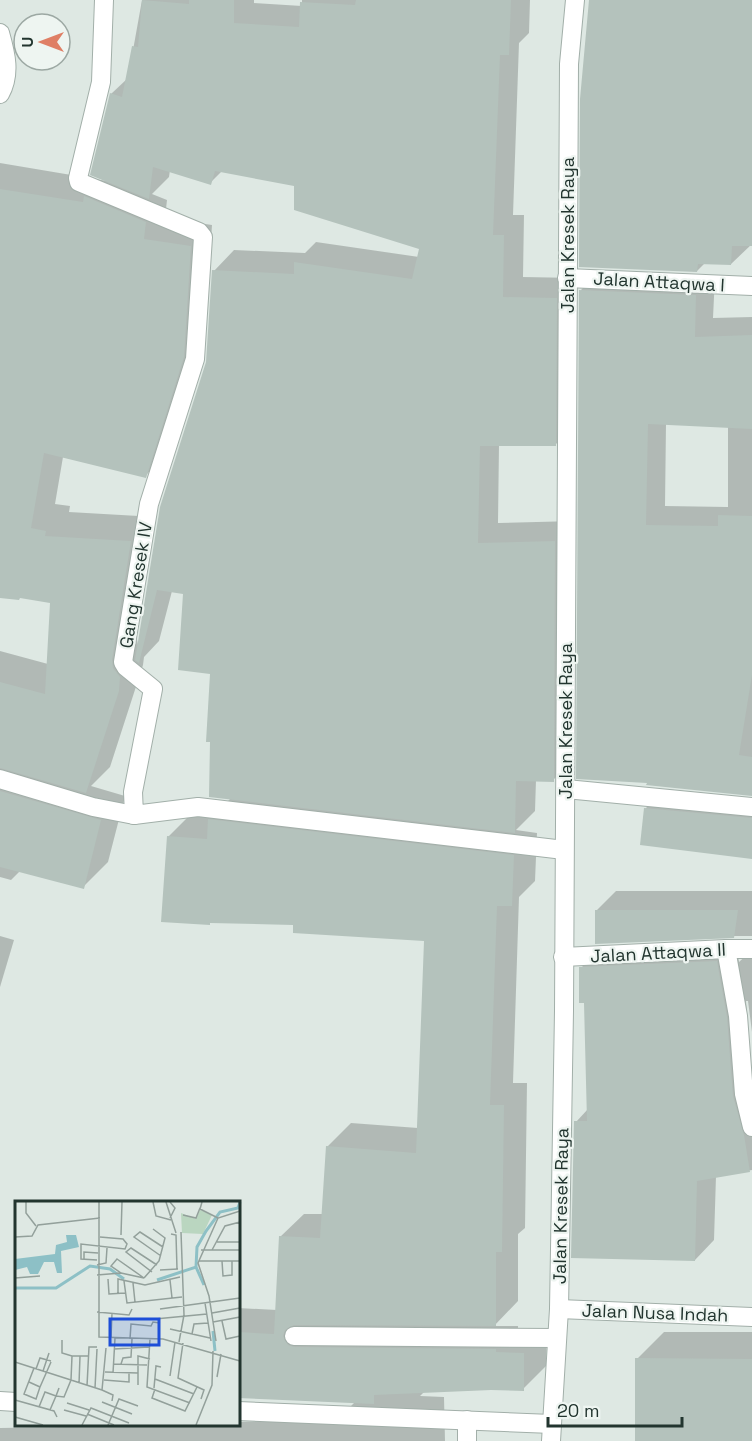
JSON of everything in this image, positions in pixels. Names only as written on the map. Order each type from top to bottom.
[{"type":"street","name":"Gang Kresek IV","points":[[104,0],[100,82],[78,182],[199,232],[203,237],[195,360],[149,504],[123,662],[126,668],[153,689],[133,792],[134,815]]},
{"type":"street","name":"Jalan Kresek Raya","points":[[552,1432],[559,1309],[566,789],[569,64],[575,0]]},
{"type":"street","points":[[0,33],[7,63],[5,85],[0,94]]},
{"type":"street","name":"Jalan Attaqwa I","points":[[567,278],[752,286]]},
{"type":"street","points":[[0,779],[93,807],[134,815],[198,807],[564,850]]},
{"type":"street","points":[[566,789],[752,807]]},
{"type":"street","points":[[726,949],[738,1016],[744,1094],[752,1126]]},
{"type":"street","name":"Jalan Attaqwa II","points":[[563,957],[726,949],[752,950]]},
{"type":"street","name":"Jalan Nusa Indah","points":[[559,1309],[752,1317]]},
{"type":"street","points":[[294,1336],[557,1338]]},
{"type":"street","points":[[0,1401],[15,1402]]},
{"type":"street","points":[[240,1411],[467,1420],[552,1432]]},
{"type":"street","points":[[467,1420],[467,1441]]},
{"type":"building","points":[[142,0],[189,4],[189,0],[234,0],[234,23],[299,27],[300,2],[355,5],[356,0],[511,0],[509,55],[500,55],[493,235],[504,235],[503,297],[557,298],[556,446],[480,446],[478,543],[555,541],[554,782],[516,781],[515,833],[209,797],[210,742],[206,742],[210,674],[178,670],[183,594],[157,590],[139,663],[135,660],[160,507],[206,362],[212,270],[294,274],[294,262],[412,279],[419,249],[294,210],[294,186],[215,171],[211,185],[153,167],[149,199],[90,175],[110,93],[122,97],[132,46],[138,47]]},
{"type":"building","points":[[589,0],[752,0],[752,246],[732,246],[731,265],[698,264],[697,272],[579,267],[580,99]]},
{"type":"building","points":[[0,189],[83,202],[84,196],[146,222],[144,239],[191,246],[184,357],[146,478],[44,453],[31,528],[46,531],[45,536],[131,541],[112,660],[113,668],[120,677],[119,691],[86,793],[0,768],[0,682],[45,694],[50,603],[20,598],[19,600],[0,598]]},
{"type":"building","points":[[579,290],[696,295],[695,337],[752,335],[752,429],[648,424],[646,525],[718,526],[718,515],[752,516],[752,675],[739,755],[752,757],[752,796],[646,785],[647,783],[576,779]]},
{"type":"building","points":[[0,791],[101,820],[84,889],[0,867]]},
{"type":"building","points":[[644,808],[752,818],[752,859],[640,845]]},
{"type":"building","points":[[208,819],[514,855],[512,906],[497,906],[490,1105],[504,1105],[502,1252],[496,1252],[496,1326],[294,1325],[285,1330],[283,1336],[288,1345],[294,1347],[496,1349],[496,1352],[524,1353],[524,1391],[491,1390],[374,1395],[374,1404],[240,1398],[240,1332],[274,1334],[279,1236],[320,1238],[326,1146],[416,1153],[424,941],[293,933],[293,925],[210,923],[210,925],[161,922],[167,836],[207,839]]},
{"type":"building","points":[[595,910],[738,910],[734,938],[595,944]]},
{"type":"building","points":[[717,961],[727,1017],[733,1096],[744,1135],[750,1172],[697,1181],[695,1261],[571,1258],[574,1121],[587,1121],[584,1003],[579,1003],[579,967]]},
{"type":"building","points":[[635,1358],[752,1359],[752,1441],[635,1441]]}]
